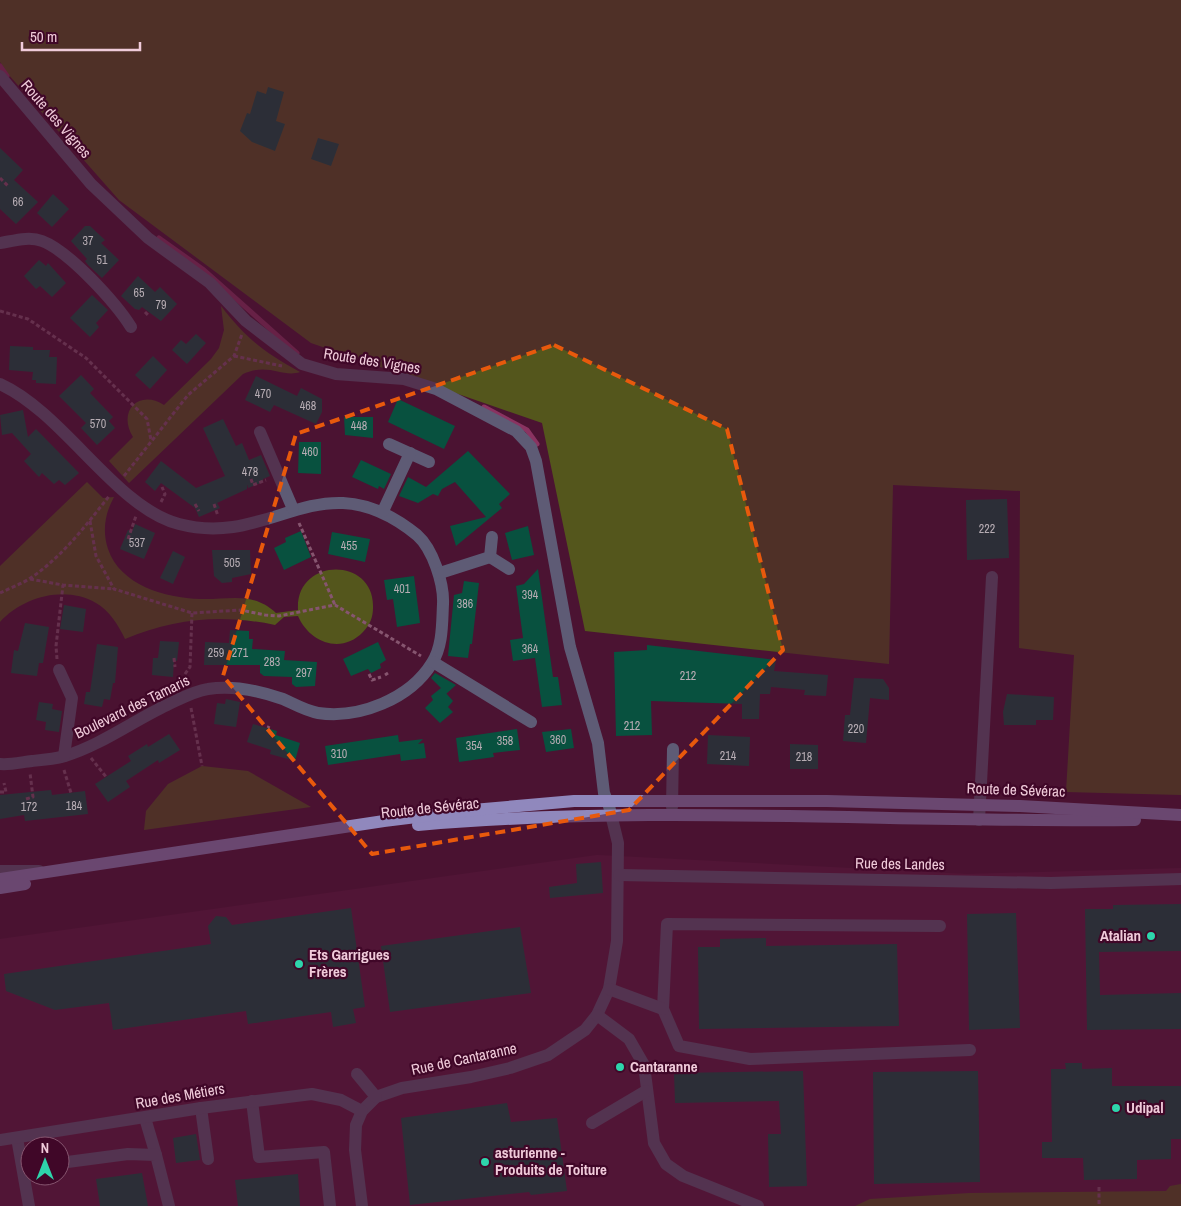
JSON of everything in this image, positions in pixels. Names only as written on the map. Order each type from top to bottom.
[{"type":"main road","name":"Route de Sévérac","points":[[0,879],[473,810],[574,801],[610,807],[868,817],[979,812],[1048,806],[1176,815]]},
{"type":"main road","name":"Route de Sévérac","points":[[0,888],[346,834],[412,826],[522,818],[610,807],[672,804],[858,802],[979,812],[1019,812]]},
{"type":"street","name":"Route des Vignes","points":[[0,76],[91,184],[148,238],[210,283],[246,320],[302,364],[336,374],[404,379],[436,389],[516,431],[530,447],[536,461],[570,648],[598,743],[604,793],[610,807]]},
{"type":"street","points":[[0,244],[21,239],[41,240],[59,250],[120,308],[131,327]]},
{"type":"street","name":"Boulevard des Tamaris","points":[[0,384],[15,391],[70,437],[118,485],[147,510],[176,524],[195,528],[216,529],[251,524],[268,520],[293,509],[329,502],[361,504],[383,511],[420,537],[440,573],[444,599],[442,633],[433,662],[411,686],[390,700],[352,714],[317,713],[281,699],[246,689],[208,689],[188,695],[147,714],[94,744],[64,756],[0,764]]},
{"type":"street","points":[[260,432],[293,509]]},
{"type":"street","points":[[389,444],[429,462]]},
{"type":"street","points":[[383,511],[410,452]]},
{"type":"street","points":[[490,557],[492,537]]},
{"type":"street","points":[[440,573],[490,557]]},
{"type":"street","points":[[490,557],[509,569]]},
{"type":"street","points":[[979,812],[992,577]]},
{"type":"street","points":[[433,662],[532,722]]},
{"type":"street","name":"Boulevard des Tamaris","points":[[59,670],[72,698],[64,756]]},
{"type":"street","points":[[672,804],[673,750]]},
{"type":"street","name":"Rue de Cantaranne","points":[[362,1206],[355,1150],[356,1125],[362,1111],[376,1097],[402,1088],[470,1077],[510,1068],[548,1055],[585,1030],[597,1015],[609,989],[617,941],[618,843],[610,807]]},
{"type":"street","points":[[0,871],[18,869],[49,872]]},
{"type":"street","name":"Rue des Landes","points":[[619,875],[1051,883],[1181,879]]},
{"type":"street","points":[[940,926],[667,924],[663,1009],[679,1046],[750,1058],[970,1050]]},
{"type":"street","points":[[609,989],[663,1009]]},
{"type":"street","points":[[597,1015],[629,1039],[644,1065],[654,1143],[666,1164],[683,1176],[750,1205]]},
{"type":"street","points":[[357,1074],[376,1097]]},
{"type":"street","points":[[592,1123],[646,1091]]},
{"type":"street","name":"Rue des Métiers","points":[[0,1140],[252,1100],[312,1094],[341,1100],[362,1111]]},
{"type":"street","points":[[252,1100],[259,1157],[324,1152],[330,1206]]},
{"type":"street","points":[[201,1108],[208,1159]]},
{"type":"street","points":[[145,1118],[169,1206]]},
{"type":"street","points":[[18,1138],[20,1146]]},
{"type":"street","points":[[70,1162],[128,1154],[156,1155]]},
{"type":"street","points":[[27,1186],[29,1206]]},
{"type":"path","points":[[0,178],[8,186]]},
{"type":"path","points":[[0,311],[28,320],[86,358],[147,419],[151,441]]},
{"type":"path","points":[[0,593],[30,578],[52,562],[90,521],[188,395],[234,356],[246,320]]},
{"type":"path","points":[[234,356],[284,367],[302,364]]},
{"type":"path","points":[[251,479],[253,484],[263,481]]},
{"type":"path","points":[[162,487],[165,494],[163,499]]},
{"type":"path","points":[[195,504],[199,511]]},
{"type":"path","points":[[293,509],[335,605],[433,662]]},
{"type":"path","points":[[128,539],[136,516]]},
{"type":"path","points":[[90,521],[96,556],[114,589]]},
{"type":"path","points":[[30,578],[63,585],[114,589],[192,613],[241,610],[278,616],[335,605]]},
{"type":"path","points":[[59,670],[56,646],[63,585]]},
{"type":"path","points":[[185,674],[190,667],[192,613]]},
{"type":"path","points":[[174,658],[175,667]]},
{"type":"path","points":[[369,674],[372,680],[380,677]]},
{"type":"path","points":[[188,695],[202,766]]},
{"type":"path","points":[[90,757],[108,778]]},
{"type":"path","points":[[64,772],[71,793]]},
{"type":"path","points":[[26,799],[33,797],[29,775]]},
{"type":"path","points":[[0,792],[6,792],[4,783]]},
{"type":"path","points":[[1099,1187],[1099,1206]]},
{"type":"highlighted area","points":[[554,345],[727,429],[783,650],[629,810],[372,854],[223,676],[296,434]]},
{"type":"shaded area","points":[[0,0],[1181,0],[1181,795],[1066,792],[1074,655],[1019,648],[1020,491],[893,485],[889,664],[585,631],[542,423],[311,343],[119,200],[8,74],[0,62]]},
{"type":"shaded area","points":[[221,306],[256,344],[300,372],[287,373],[260,369],[243,374],[129,483],[109,461],[133,437],[129,428],[129,411],[139,401],[155,401],[164,405],[211,359],[219,348],[224,330]]},
{"type":"shaded area","points":[[87,482],[103,498],[114,497],[108,509],[105,522],[105,536],[108,549],[114,561],[123,572],[145,587],[186,598],[249,599],[267,606],[276,613],[298,610],[300,593],[309,580],[321,572],[335,570],[349,572],[362,579],[370,591],[373,608],[372,618],[363,632],[354,639],[336,644],[318,639],[303,625],[298,616],[284,617],[275,625],[218,619],[181,622],[162,626],[125,639],[113,619],[101,606],[84,598],[58,595],[32,600],[9,613],[0,622],[0,566]]},
{"type":"shaded area","points":[[202,766],[248,771],[311,807],[144,830],[146,811],[168,784]]},
{"type":"shaded area","points":[[597,855],[967,874],[1181,868],[1181,1206],[0,1206],[0,939]]},
{"type":"shaded area","points":[[1181,1184],[1181,1206],[855,1206],[870,1199],[970,1193],[1166,1191],[1170,1186]]},
{"type":"building","points":[[268,87],[284,92],[276,121],[285,124],[275,151],[252,142],[240,131],[247,113],[250,114],[257,91],[266,94]]},
{"type":"building","points":[[318,138],[339,144],[331,166],[311,159]]},
{"type":"building","points":[[0,148],[23,170],[14,180],[38,202],[16,224],[0,209]]},
{"type":"building","points":[[53,194],[69,209],[52,227],[37,213]]},
{"type":"building","points":[[85,226],[90,226],[105,240],[101,243],[119,260],[102,278],[88,265],[85,261],[87,259],[71,241]]},
{"type":"building","points":[[39,260],[46,266],[48,263],[66,283],[52,297],[40,286],[36,289],[24,276]]},
{"type":"building","points":[[138,276],[155,292],[160,287],[177,304],[161,321],[142,307],[139,310],[135,309],[121,296]]},
{"type":"building","points":[[92,295],[108,310],[96,323],[99,327],[90,337],[70,318]]},
{"type":"building","points":[[196,334],[206,343],[187,364],[172,350],[181,340],[186,344]]},
{"type":"building","points":[[10,346],[33,347],[33,350],[50,350],[49,357],[57,357],[56,384],[36,383],[36,380],[32,380],[33,372],[9,370]]},
{"type":"building","points":[[153,356],[167,370],[150,389],[135,375]]},
{"type":"building","points":[[81,375],[94,389],[90,393],[113,417],[109,421],[115,428],[97,445],[81,428],[86,423],[59,396]]},
{"type":"building","points":[[256,376],[297,396],[301,388],[322,399],[322,412],[316,424],[274,405],[270,412],[245,400]]},
{"type":"building","points":[[398,399],[455,426],[444,449],[388,422]]},
{"type":"building","points":[[23,410],[28,437],[36,429],[79,473],[65,485],[59,480],[54,484],[42,473],[39,477],[24,461],[31,454],[12,433],[2,435],[0,415]]},
{"type":"building","points":[[344,417],[373,417],[373,438],[345,435]]},
{"type":"building","points":[[223,419],[236,446],[242,443],[249,460],[261,455],[270,476],[263,479],[263,482],[248,488],[247,484],[247,489],[217,503],[220,508],[199,517],[195,508],[161,483],[155,491],[145,482],[161,461],[196,488],[225,476],[203,428]]},
{"type":"building","points":[[299,442],[321,442],[321,474],[298,473]]},
{"type":"building","points":[[468,451],[510,494],[499,504],[502,508],[456,546],[450,526],[486,517],[455,482],[442,489],[438,496],[433,494],[418,503],[399,496],[408,477],[426,487]]},
{"type":"building","points":[[361,460],[391,474],[384,489],[379,486],[378,489],[352,477]]},
{"type":"building","points":[[1007,499],[1009,558],[967,560],[966,500]]},
{"type":"building","points":[[135,524],[155,533],[144,559],[120,549],[128,530],[132,531]]},
{"type":"building","points":[[528,526],[534,555],[512,560],[505,533]]},
{"type":"building","points":[[301,531],[311,557],[284,570],[274,548],[286,542],[285,538]]},
{"type":"building","points":[[332,532],[370,539],[365,562],[328,554]]},
{"type":"building","points":[[212,550],[250,550],[251,574],[232,578],[232,582],[222,583],[214,576]]},
{"type":"building","points":[[173,551],[185,557],[173,584],[160,578]]},
{"type":"building","points":[[538,569],[553,677],[558,677],[562,705],[542,707],[535,658],[513,661],[510,640],[523,638],[516,586],[524,584]]},
{"type":"building","points":[[414,576],[420,623],[397,627],[393,599],[387,600],[384,580]]},
{"type":"building","points":[[464,581],[479,583],[472,644],[470,644],[468,658],[448,656],[454,595],[462,593]]},
{"type":"building","points":[[64,605],[86,609],[83,632],[60,629]]},
{"type":"building","points":[[25,623],[49,627],[43,663],[39,663],[37,676],[11,673],[14,650],[18,651]]},
{"type":"building","points":[[230,630],[249,631],[249,639],[253,639],[252,649],[285,651],[284,660],[317,662],[315,686],[296,687],[292,684],[292,677],[264,676],[260,673],[260,665],[204,665],[205,642],[229,643]]},
{"type":"building","points":[[160,641],[179,642],[177,661],[174,660],[173,677],[152,675],[153,658],[158,658]]},
{"type":"building","points":[[378,642],[386,660],[380,664],[381,668],[371,673],[368,669],[351,676],[343,659]]},
{"type":"building","points":[[97,644],[118,647],[115,683],[113,683],[110,700],[104,699],[102,707],[84,704],[86,692],[90,692]]},
{"type":"building","points":[[647,645],[776,660],[774,671],[828,675],[826,696],[804,695],[805,690],[771,687],[770,694],[760,694],[759,719],[742,719],[742,704],[651,701],[652,735],[616,736],[614,652],[647,650]]},
{"type":"building","points":[[435,673],[456,685],[446,694],[453,701],[448,707],[453,712],[440,723],[425,708],[433,700],[431,696],[441,688],[431,678]]},
{"type":"building","points":[[854,678],[883,679],[889,688],[889,700],[870,698],[866,743],[843,741],[845,715],[850,715]]},
{"type":"building","points":[[1007,694],[1054,697],[1053,720],[1036,720],[1036,725],[1004,725],[1003,712]]},
{"type":"building","points":[[226,699],[240,702],[236,727],[214,724],[217,703],[225,704]]},
{"type":"building","points":[[39,702],[53,704],[52,709],[62,711],[59,732],[45,730],[46,722],[36,720]]},
{"type":"building","points":[[253,724],[277,731],[276,735],[300,743],[295,761],[270,754],[271,750],[247,742]]},
{"type":"building","points":[[517,729],[520,750],[493,753],[494,757],[459,762],[456,738]]},
{"type":"building","points":[[571,729],[574,748],[546,752],[542,732]]},
{"type":"building","points":[[169,734],[180,750],[159,763],[158,760],[126,781],[130,787],[108,802],[95,784],[131,761],[128,756],[147,744],[148,747]]},
{"type":"building","points":[[398,735],[399,742],[423,739],[418,744],[424,743],[426,758],[401,761],[400,754],[328,765],[325,746]]},
{"type":"building","points":[[708,735],[750,737],[749,766],[707,764]]},
{"type":"building","points":[[790,744],[818,745],[818,769],[790,769]]},
{"type":"building","points":[[51,790],[52,795],[85,791],[88,814],[25,821],[24,815],[0,819],[0,795]]},
{"type":"building","points":[[601,862],[603,893],[550,898],[549,887],[577,883],[576,864]]},
{"type":"building","points":[[1181,904],[1181,951],[1099,952],[1100,995],[1181,993],[1181,1029],[1087,1030],[1085,909],[1113,909],[1113,905]]},
{"type":"building","points":[[351,908],[365,1007],[353,1009],[356,1023],[333,1027],[331,1012],[248,1024],[246,1011],[113,1030],[109,1003],[55,1010],[6,991],[4,974],[211,944],[208,926],[216,916],[226,917],[232,925]]},
{"type":"building","points":[[1016,913],[1020,1028],[969,1030],[967,914]]},
{"type":"building","points":[[520,927],[531,993],[390,1012],[381,946]]},
{"type":"building","points":[[766,938],[766,946],[897,944],[899,1026],[699,1029],[698,947],[720,947],[720,939]]},
{"type":"building","name":"Udipal","points":[[1065,1063],[1082,1063],[1082,1069],[1112,1068],[1112,1086],[1181,1086],[1181,1139],[1171,1139],[1171,1159],[1137,1160],[1137,1179],[1084,1180],[1083,1158],[1042,1158],[1042,1142],[1052,1142],[1051,1069],[1066,1069]]},
{"type":"building","points":[[803,1071],[807,1186],[769,1187],[768,1134],[781,1134],[779,1101],[675,1103],[674,1073]]},
{"type":"building","points":[[978,1071],[980,1182],[874,1184],[873,1072]]},
{"type":"building","name":"asturienne - Produits de Toiture","points":[[507,1103],[511,1122],[557,1118],[567,1191],[531,1195],[529,1192],[410,1205],[401,1118]]},
{"type":"building","points":[[196,1134],[200,1160],[176,1163],[173,1138]]},
{"type":"building","points":[[142,1173],[148,1206],[100,1206],[96,1179]]},
{"type":"building","points":[[298,1174],[300,1206],[238,1206],[235,1180]]},
{"type":"waterway","points":[[0,66],[7,76]]},
{"type":"waterway","points":[[159,238],[204,270],[297,353]]},
{"type":"waterway","points":[[484,407],[527,430],[537,444]]},
{"type":"place","name":"Atalian","points":[[1151,936]]},
{"type":"place","name":"Ets Garrigues Frères","points":[[299,964]]},
{"type":"place","name":"Cantaranne","points":[[620,1067]]},
{"type":"place","name":"Udipal","points":[[1116,1108]]},
{"type":"place","name":"asturienne - Produits de Toiture","points":[[485,1162]]}]
